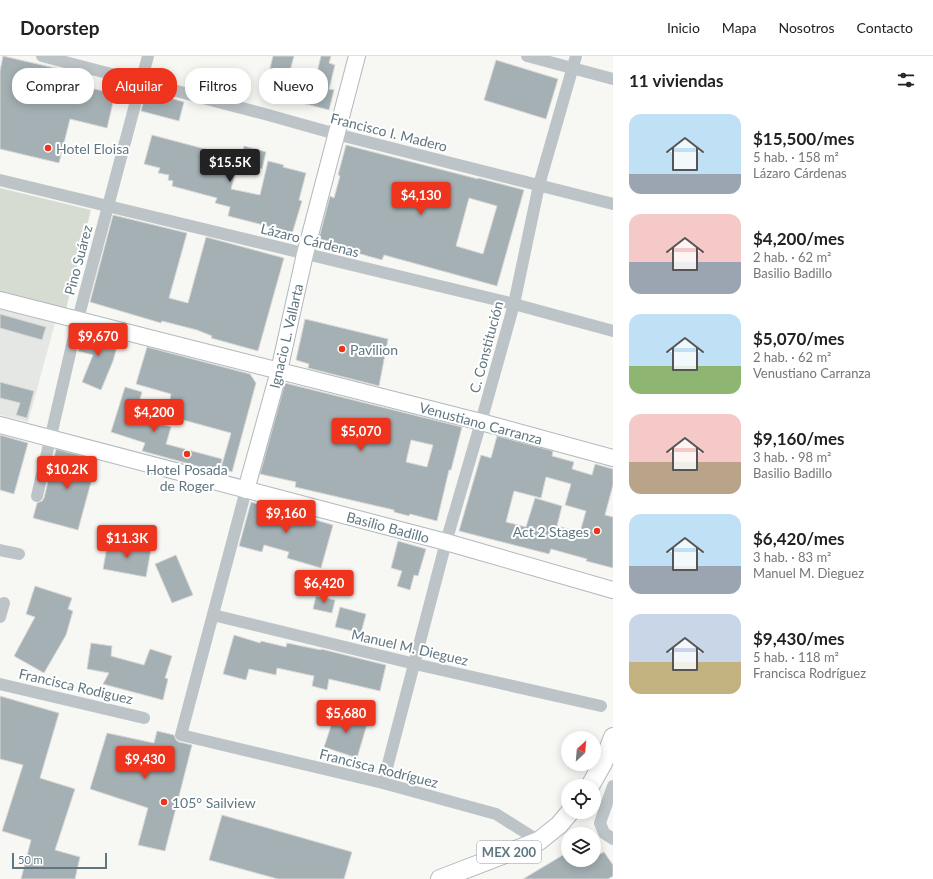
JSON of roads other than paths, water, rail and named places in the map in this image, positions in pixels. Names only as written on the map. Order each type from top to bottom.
[{"type":"main road","points":[[594,779],[603,763],[613,737]]},
{"type":"main road","name":"MEX 200","points":[[440,879],[538,841],[559,825],[564,819]]},
{"type":"street","name":"Francisco I. Madero","points":[[42,56],[102,71]]},
{"type":"street","name":"Pino Suárez","points":[[145,68],[148,56]]},
{"type":"street","name":"Ignacio L. Vallarta","points":[[181,735],[279,371],[305,254],[357,56]]},
{"type":"street","points":[[527,56],[574,62],[613,79]]},
{"type":"street","name":"C. Constitución","points":[[383,783],[446,542],[514,304],[539,185],[574,62]]},
{"type":"street","name":"Francisco I. Madero","points":[[177,91],[336,134],[613,204]]},
{"type":"street","name":"Pino Suárez","points":[[37,496],[78,319],[135,104]]},
{"type":"street","name":"Lázaro Cárdenas","points":[[0,180],[514,304],[613,331]]},
{"type":"street","name":"Venustiano Carranza","points":[[0,300],[481,422],[613,458]]},
{"type":"street","name":"Basilio Badillo","points":[[0,425],[446,542],[613,590]]},
{"type":"street","points":[[0,550],[19,554]]},
{"type":"street","points":[[0,617],[4,603]]},
{"type":"street","name":"Manuel M. Dieguez","points":[[213,615],[415,664],[601,706]]},
{"type":"street","name":"Francisca Rodiguez","points":[[0,684],[144,718]]},
{"type":"street","name":"Francisca Rodríguez","points":[[181,735],[383,783],[496,814],[538,841]]},
{"type":"street","points":[[613,786],[600,823],[604,833],[613,839]]},
{"type":"place","name":"Hotel Eloisa","points":[[48,148]]},
{"type":"place","name":"Pavilion","points":[[342,349]]},
{"type":"place","name":"Hotel Posada de Roger","points":[[187,454]]},
{"type":"place","name":"Act 2 Stages","points":[[597,531]]},
{"type":"place","name":"105° Sailview","points":[[164,802]]}]
